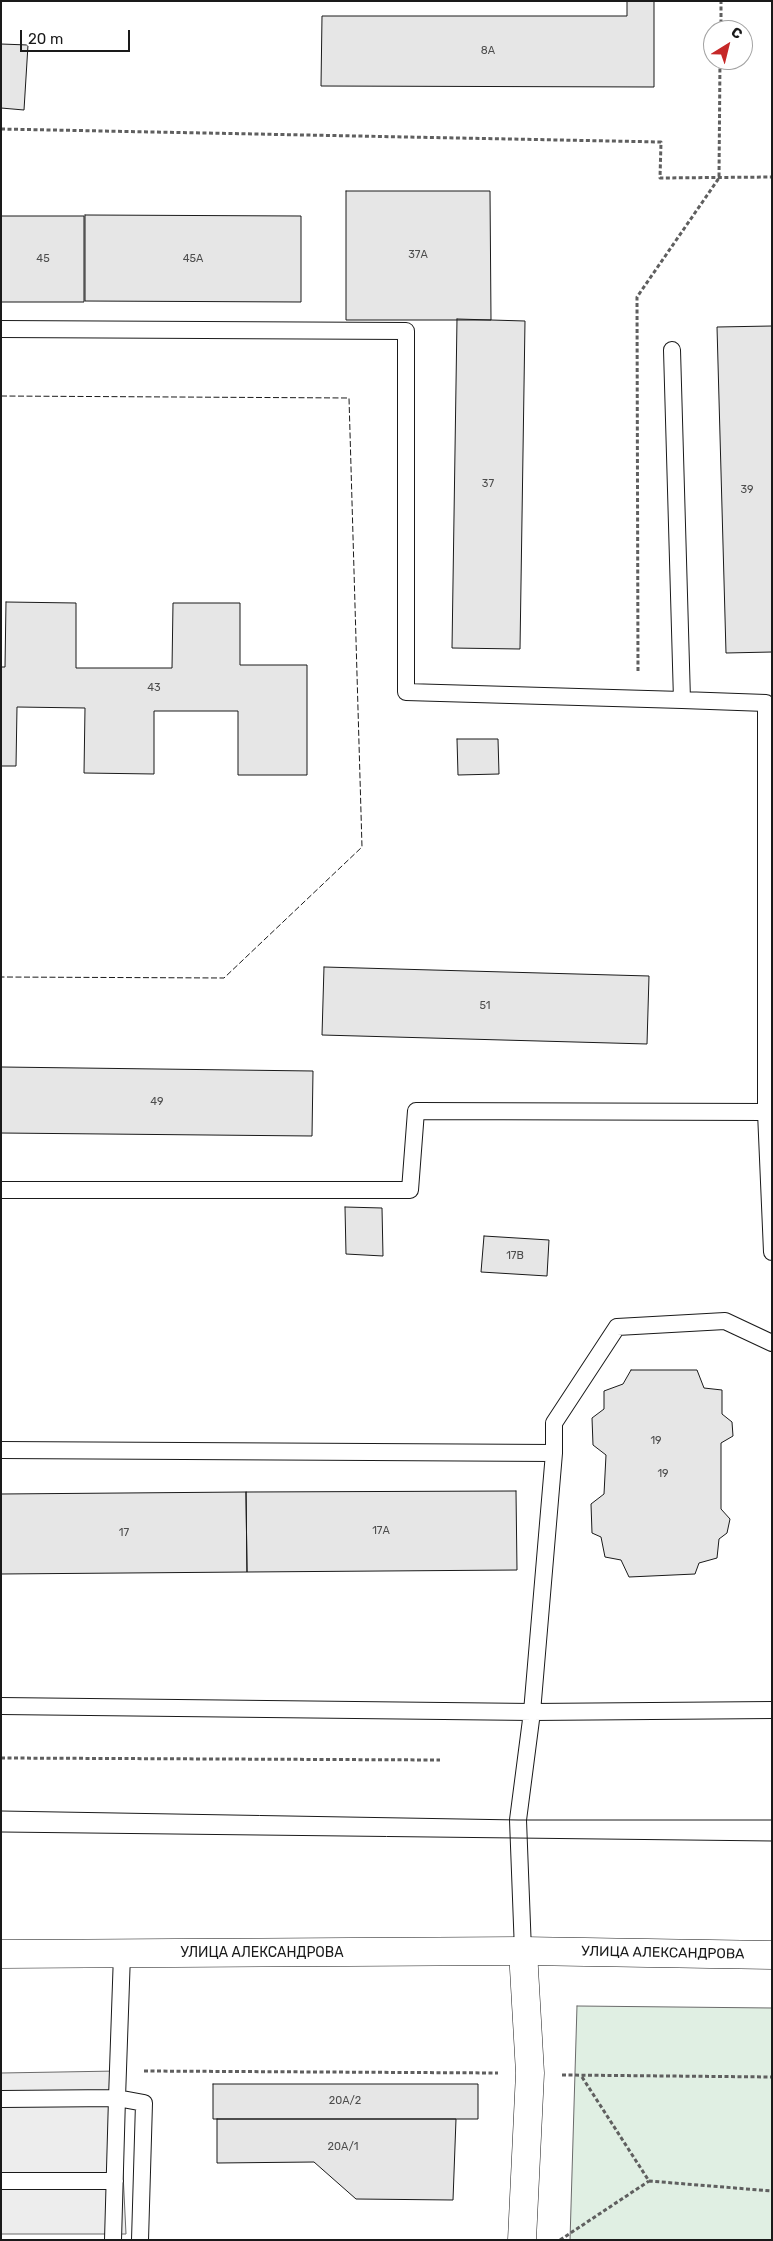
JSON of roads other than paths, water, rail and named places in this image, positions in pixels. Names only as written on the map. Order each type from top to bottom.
[{"type":"main road","name":"УЛИЦА АЛЕКСАНДРОВА","points":[[1,1954],[523,1951],[772,1955]]},
{"type":"main road","points":[[522,2240],[530,2073],[523,1951]]},
{"type":"lane","points":[[1,329],[406,331],[406,692],[766,704],[766,1112],[772,1252]]},
{"type":"lane","points":[[672,350],[682,700]]},
{"type":"lane","points":[[1,1190],[410,1190],[416,1111],[766,1112]]},
{"type":"lane","points":[[523,1951],[518,1820],[532,1712],[554,1454],[554,1423],[616,1328],[725,1322],[772,1343]]},
{"type":"lane","points":[[1,1450],[554,1454]]},
{"type":"lane","points":[[1,1706],[532,1712],[772,1710]]},
{"type":"lane","points":[[113,2240],[122,1954]]},
{"type":"lane","points":[[1,2100],[117,2098],[144,2103],[140,2240]]},
{"type":"lane","points":[[1,2181],[115,2181]]},
{"type":"tram line","points":[[1,1811],[518,1820],[772,1820]]},
{"type":"tram line","points":[[1,1832],[772,1841]]}]
